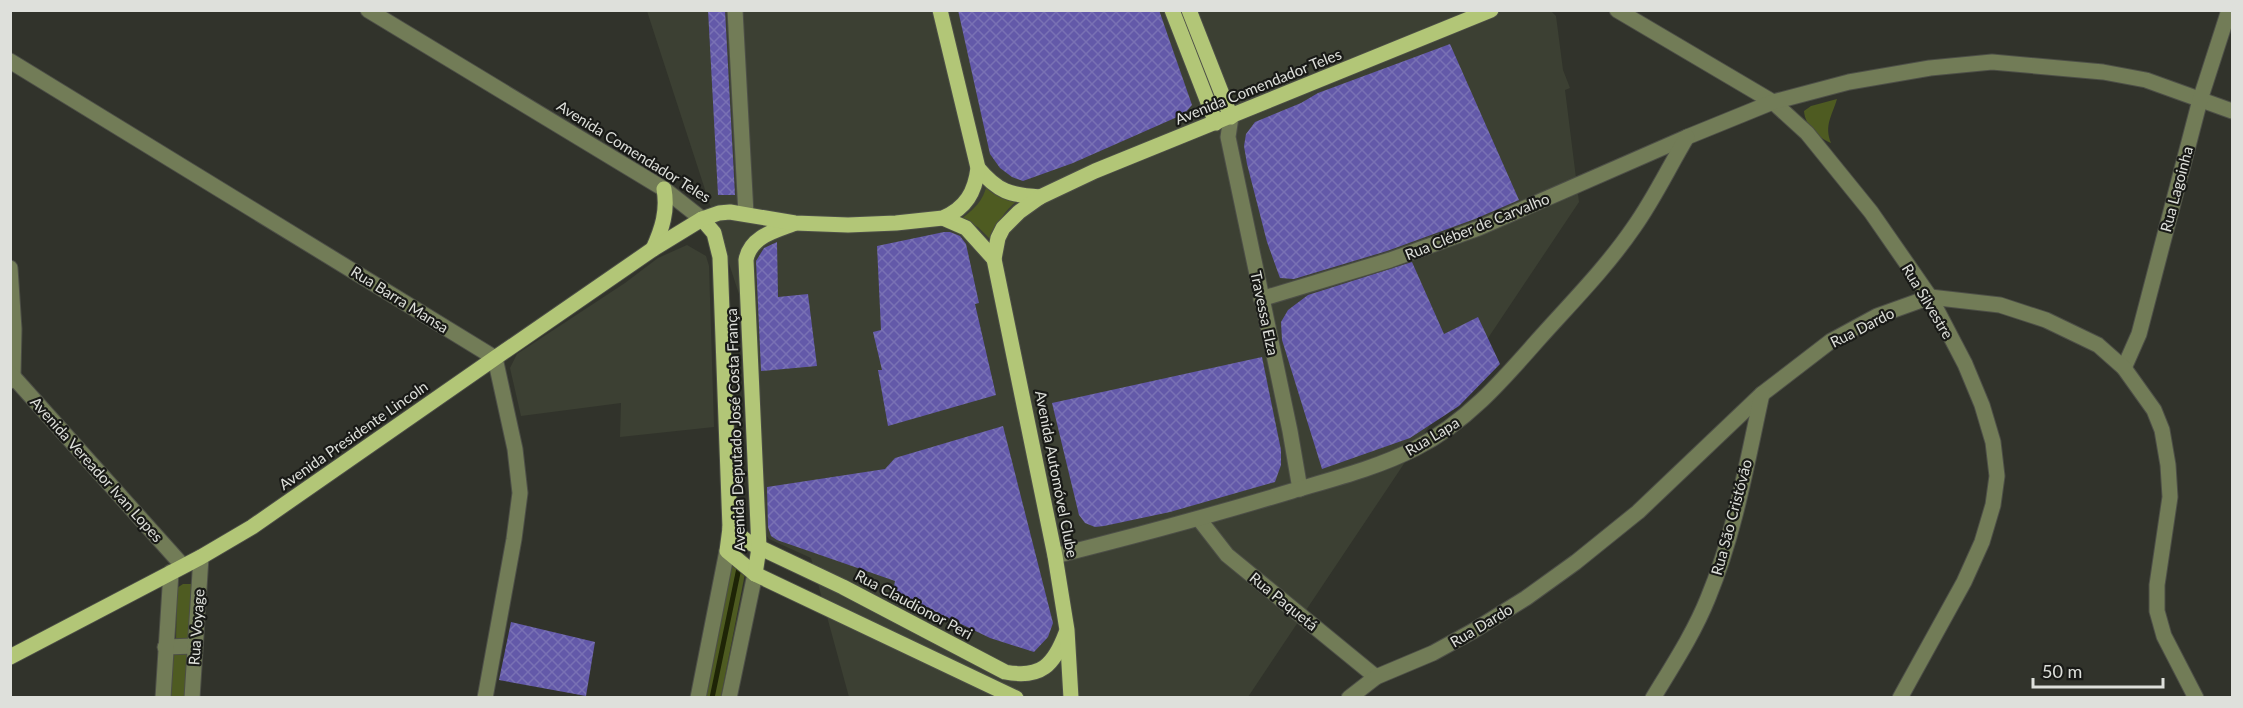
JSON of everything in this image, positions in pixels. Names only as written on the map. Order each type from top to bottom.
[{"type":"main road","points":[[940,10],[978,168],[977,180],[969,199],[954,213],[944,218]]},
{"type":"main road","points":[[1172,10],[1216,123]]},
{"type":"main road","points":[[1189,10],[1231,117]]},
{"type":"main road","name":"Avenida Comendador Teles","points":[[994,259],[995,247],[1003,228],[1019,212],[1040,197],[1095,171],[1231,117],[1469,16],[1491,10]]},
{"type":"main road","points":[[978,168],[999,189],[1017,195],[1040,197]]},
{"type":"main road","points":[[653,249],[665,214],[664,189]]},
{"type":"main road","name":"Avenida Comendador Teles","points":[[702,219],[724,212],[795,223],[867,225],[944,218]]},
{"type":"main road","points":[[944,218],[966,228],[994,259]]},
{"type":"main road","name":"Avenida Presidente Lincoln","points":[[10,657],[201,557],[295,499],[495,357],[653,249],[702,219]]},
{"type":"main road","name":"Avenida Deputado José Costa França","points":[[702,219],[712,229],[719,251],[730,528],[728,551]]},
{"type":"main road","name":"Avenida Deputado José Costa França","points":[[755,574],[759,548],[746,260],[747,253],[756,240],[795,223]]},
{"type":"main road","name":"Avenida Automóvel Clube","points":[[994,259],[1055,556],[1067,630],[1071,698]]},
{"type":"main road","name":"Rua Claudionor Peri","points":[[730,528],[759,548],[843,587],[1005,672],[1020,675],[1043,669],[1056,656],[1067,630]]},
{"type":"main road","points":[[728,551],[755,574],[1016,698]]},
{"type":"street","name":"Avenida Comendador Teles","points":[[368,10],[664,189],[702,219]]},
{"type":"street","points":[[735,10],[746,214]]},
{"type":"street","name":"Rua Silvestre","points":[[1617,10],[1773,102],[1807,133],[1871,212],[1930,297],[1965,364],[1982,405],[1993,442],[1997,476],[1994,505],[1982,542],[1964,582],[1902,697]]},
{"type":"street","name":"Rua Lagoinha","points":[[2124,368],[2139,334],[2200,100],[2229,10]]},
{"type":"street","name":"Rua Barra Mansa","points":[[10,61],[495,357]]},
{"type":"street","name":"Rua Cléber de Carvalho","points":[[1261,299],[1390,261],[1479,228],[1773,102],[1849,82],[1930,68],[1992,62],[2103,72],[2146,80],[2232,111]]},
{"type":"street","name":"Travessa Elza","points":[[1231,117],[1228,137],[1290,431],[1300,489]]},
{"type":"street","name":"Travessa Elza","points":[[1216,123],[1228,137]]},
{"type":"street","name":"Rua Lapa","points":[[1055,556],[1199,519],[1384,462],[1416,448],[1446,430],[1473,410],[1614,254],[1634,226],[1687,137]]},
{"type":"street","points":[[10,268],[14,329],[11,376]]},
{"type":"street","name":"Rua Dardo","points":[[1349,698],[1376,676],[1433,653],[1473,631],[1526,598],[1576,562],[1638,512],[1762,394],[1831,341],[1876,316],[1930,297],[2000,305],[2046,320],[2098,345],[2124,368],[2154,410],[2162,430],[2168,465],[2170,497],[2157,585],[2157,611],[2164,636],[2196,698]]},
{"type":"street","points":[[485,698],[514,539],[520,493],[515,449],[495,357]]},
{"type":"street","name":"Avenida Vereador Ivan Lopes","points":[[11,376],[177,569]]},
{"type":"street","name":"Rua São Cristóvão","points":[[1653,698],[1684,647],[1708,598],[1731,531],[1762,394]]},
{"type":"street","name":"Rua Paquetá","points":[[1199,519],[1227,555],[1376,676]]},
{"type":"street","name":"Avenida Deputado José Costa França","points":[[698,698],[728,551]]},
{"type":"street","name":"Rua Voyage","points":[[192,698],[201,557]]},
{"type":"street","name":"Rua Voyage","points":[[162,698],[165,647],[177,569]]},
{"type":"street","name":"Avenida Deputado José Costa França","points":[[729,698],[755,574]]},
{"type":"street","points":[[165,647],[195,646]]},
{"type":"shaded area","points":[[647,11],[1551,11],[1556,16],[1563,70],[1570,88],[1565,90],[1579,202],[1248,697],[849,697],[811,558],[769,539],[765,534],[749,325]]},
{"type":"shaded area","points":[[687,245],[706,256],[709,266],[714,427],[620,437],[621,403],[521,416],[510,368],[517,354],[625,283],[658,258]]},
{"type":"green space","points":[[1837,99],[1828,131],[1831,143],[1813,131],[1804,111],[1811,106]]},
{"type":"green space","points":[[987,184],[1018,200],[1001,219],[994,243],[978,227],[960,220],[977,205]]},
{"type":"green space","points":[[730,566],[737,567],[711,697],[703,698]]},
{"type":"green space","points":[[739,567],[746,568],[721,697],[713,698]]},
{"type":"green space","points":[[183,584],[194,584],[199,640],[176,640],[177,588]]},
{"type":"green space","points":[[188,649],[199,697],[168,697],[174,652]]},
{"type":"building","points":[[708,10],[725,10],[735,195],[718,195]]},
{"type":"building","points":[[958,10],[1159,10],[1192,105],[1184,114],[1073,163],[1023,181],[1012,177],[1000,168],[990,154]]},
{"type":"building","points":[[1450,44],[1519,200],[1475,219],[1387,251],[1294,279],[1280,278],[1267,242],[1247,164],[1244,146],[1246,134],[1255,122],[1301,103],[1318,93]]},
{"type":"building","points":[[944,232],[960,236],[966,244],[979,303],[975,304],[996,395],[888,426],[878,370],[882,370],[873,332],[881,330],[877,246]]},
{"type":"building","points":[[777,242],[778,297],[808,294],[817,366],[761,371],[756,261],[764,248]]},
{"type":"building","points":[[1412,262],[1444,334],[1478,317],[1500,364],[1459,406],[1410,438],[1322,469],[1282,340],[1281,322],[1288,310],[1308,295]]},
{"type":"building","points":[[1262,357],[1281,450],[1281,465],[1275,482],[1170,512],[1104,526],[1095,527],[1085,523],[1079,515],[1052,403]]},
{"type":"building","points":[[1003,426],[1053,623],[1048,637],[1034,652],[990,638],[893,591],[895,581],[771,536],[768,527],[767,487],[885,469],[895,458]]},
{"type":"building","points":[[511,622],[595,642],[586,696],[499,680]]},
{"type":"waterway","points":[[712,698],[739,568]]}]
